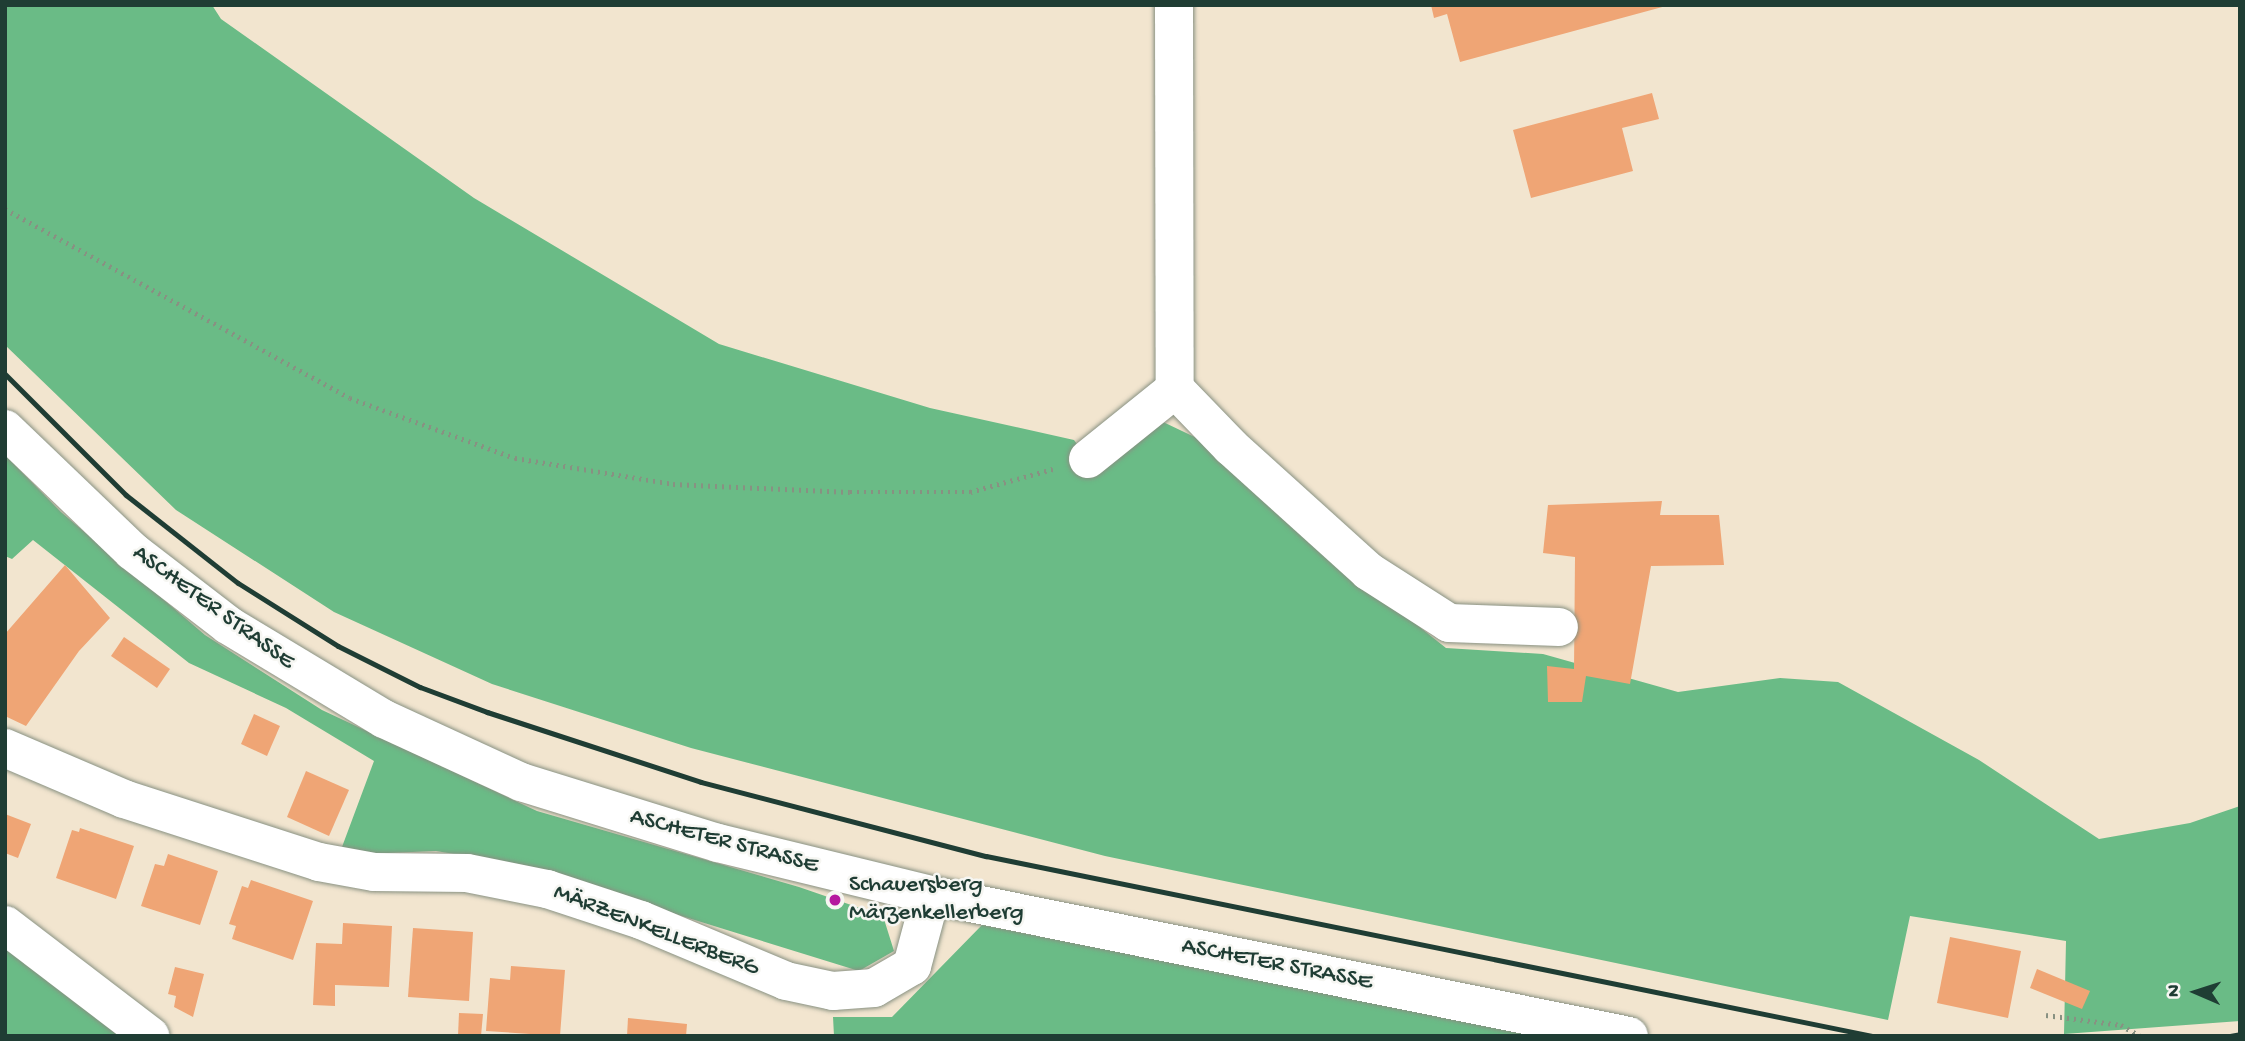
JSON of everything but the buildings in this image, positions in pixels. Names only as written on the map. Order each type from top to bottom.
[{"type":"street","points":[[1174,5],[1175,379],[1231,447],[1368,571],[1449,623],[1559,627]]},
{"type":"street","points":[[1088,459],[1175,379]]},
{"type":"street","name":"ASCHETER STRASSE","points":[[5,429],[132,551],[218,617],[384,719],[521,782],[606,811],[931,895],[1629,1036]]},
{"type":"street","name":"MÄRZENKELLERBERG","points":[[5,748],[124,799],[320,862],[374,872],[467,873],[547,889],[641,920],[786,981],[834,990],[874,988],[912,966],[931,895]]},
{"type":"street","points":[[5,925],[150,1036]]},
{"type":"path","points":[[5,209],[350,398],[515,458],[673,484],[850,492],[970,492],[1088,459]]},
{"type":"path","points":[[2046,1015],[2121,1025],[2140,1036]]},
{"type":"green space","points":[[5,5],[212,5],[221,19],[474,198],[719,344],[930,408],[1074,440],[1088,459],[1161,421],[1224,451],[1305,536],[1446,648],[1543,654],[1678,692],[1780,678],[1838,682],[1979,760],[2099,839],[2190,823],[2240,806],[2240,1021],[2064,1034],[2066,941],[1910,916],[1888,1020],[1105,856],[691,748],[492,684],[334,612],[176,510],[5,345]]},
{"type":"green space","points":[[5,455],[61,512],[205,635],[322,710],[537,811],[799,887],[883,916],[894,951],[859,971],[514,864],[436,851],[339,855],[374,761],[286,708],[189,663],[33,540],[12,559],[5,556]]},
{"type":"green space","points":[[5,925],[143,1036],[5,1036]]},
{"type":"green space","points":[[982,925],[1535,1036],[834,1036],[833,1017],[892,1017]]},
{"type":"railway","points":[[5,374],[126,495],[238,583],[338,646],[420,687],[487,712],[701,782],[986,856],[1872,1036]]},
{"type":"railway","points":[[2230,1036],[2240,1034]]},
{"type":"place","name":"Schauersberg Märzenkellerberg","points":[[835,900]]}]
